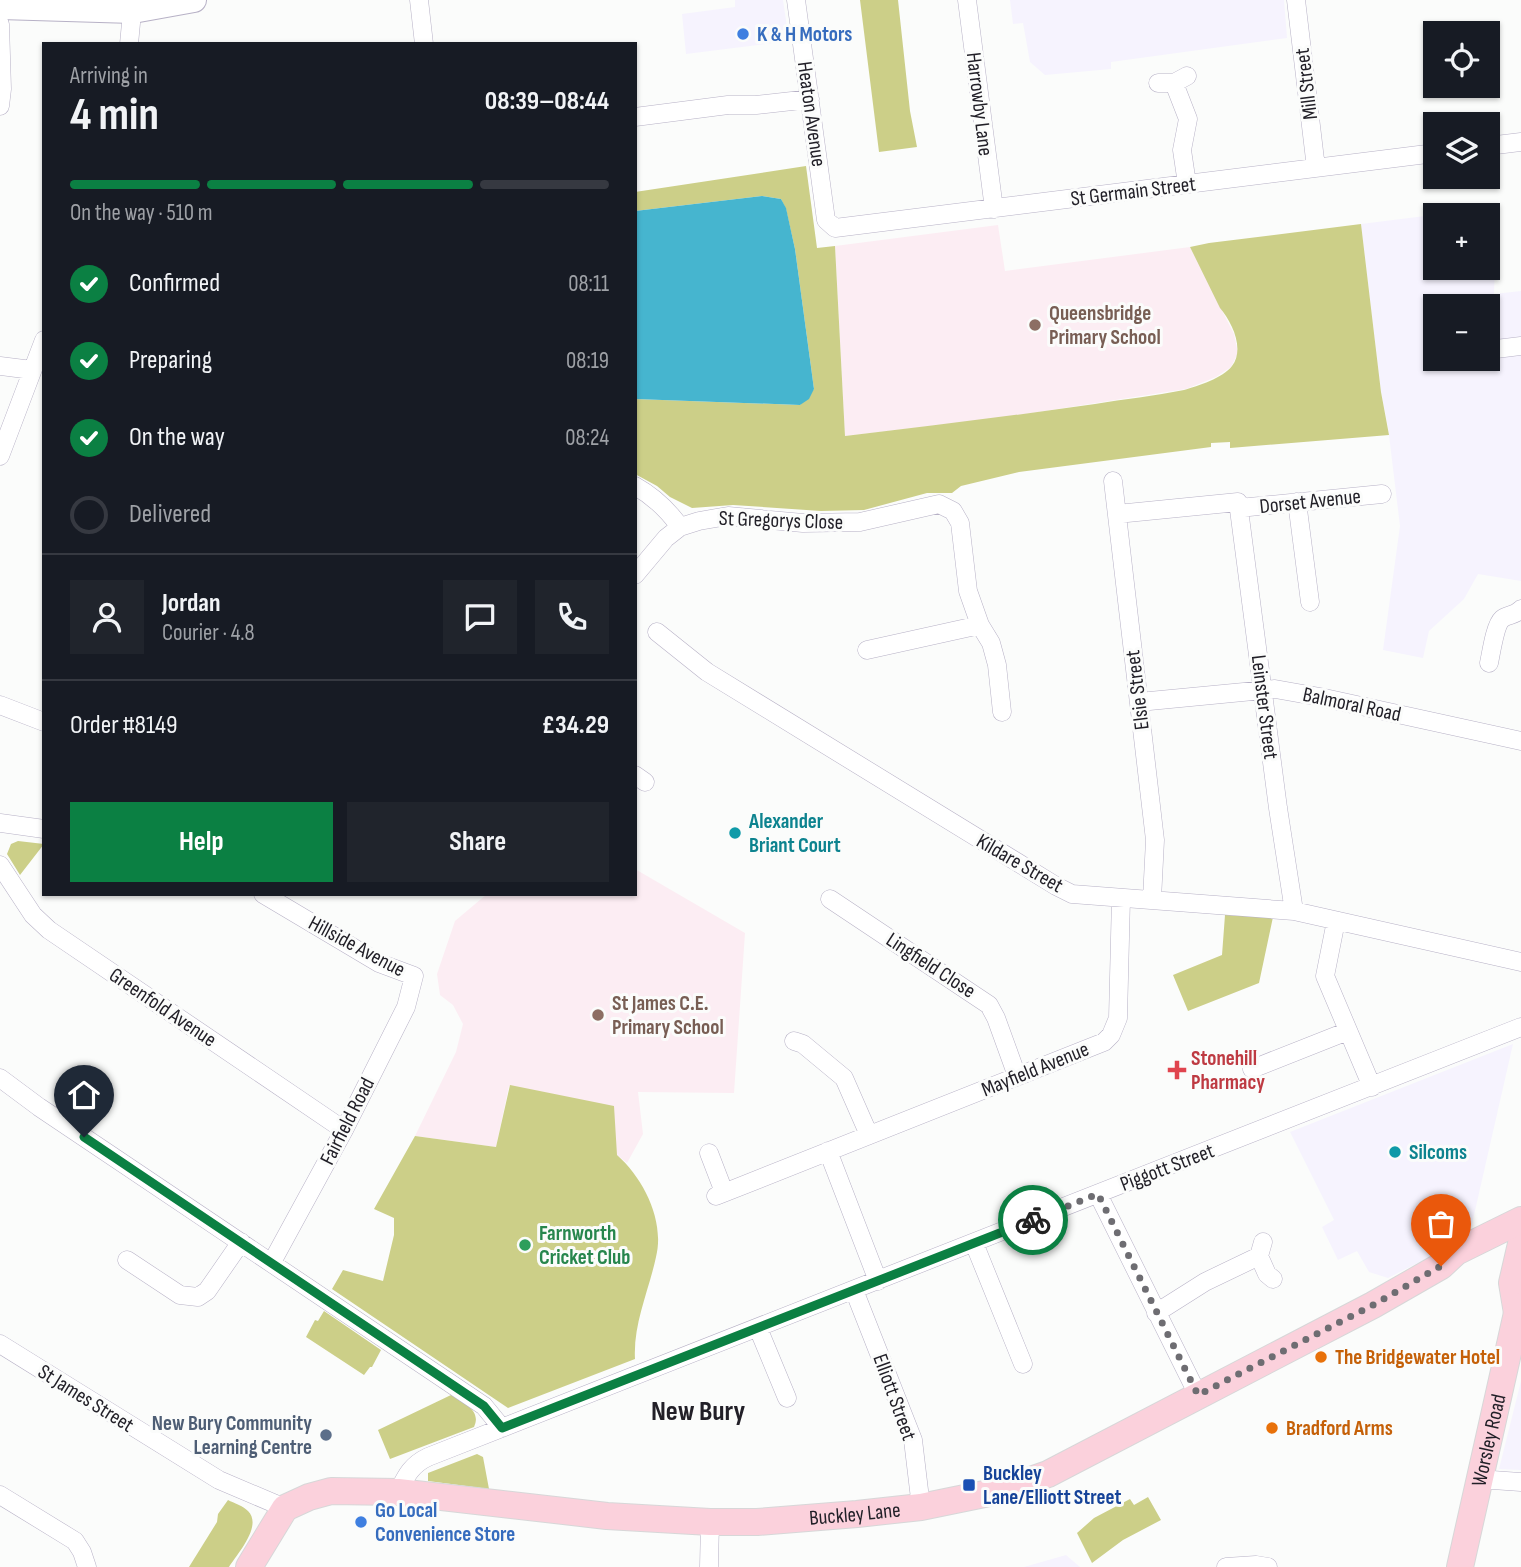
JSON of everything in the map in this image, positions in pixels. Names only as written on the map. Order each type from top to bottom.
[{"type":"main road","name":"Buckley Lane","points":[[285,1508],[331,1491],[398,1492],[607,1516],[710,1522],[857,1514],[972,1498],[1035,1480],[1373,1305],[1441,1266],[1456,1252],[1521,1220]]},
{"type":"main road","name":"Buckley Lane","points":[[1441,1266],[1461,1264],[1521,1238]]},
{"type":"main road","name":"Worsley Road","points":[[1460,1567],[1519,1309],[1512,1283],[1521,1244]]},
{"type":"main road","points":[[249,1567],[285,1508]]},
{"type":"street","points":[[0,7],[133,5],[194,0]]},
{"type":"street","points":[[419,0],[424,42]]},
{"type":"street","name":"Heaton Avenue","points":[[796,0],[826,220],[831,227]]},
{"type":"street","name":"Harrowby Lane","points":[[967,0],[993,209]]},
{"type":"street","name":"Mill Street","points":[[1296,0],[1316,168]]},
{"type":"street","points":[[129,42],[133,5]]},
{"type":"street","points":[[0,24],[0,106]]},
{"type":"street","points":[[1173,81],[1188,119],[1182,150],[1187,184]]},
{"type":"street","points":[[637,117],[691,118],[810,99]]},
{"type":"street","points":[[1500,145],[1521,142]]},
{"type":"street","name":"St Germain Street","points":[[831,227],[840,229],[1423,155]]},
{"type":"street","points":[[0,456],[42,345]]},
{"type":"street","points":[[1500,349],[1521,346]]},
{"type":"street","points":[[0,366],[32,370]]},
{"type":"street","name":"Elsie Street","points":[[1113,481],[1155,840],[1152,900]]},
{"type":"street","points":[[637,487],[672,515],[680,527]]},
{"type":"street","name":"Dorset Avenue","points":[[1117,514],[1382,494]]},
{"type":"street","points":[[1297,502],[1310,602]]},
{"type":"street","name":"St Gregorys Close","points":[[637,572],[659,544],[680,527],[699,521],[728,516],[803,523],[860,522],[939,504],[953,511],[960,523],[968,591],[997,665],[989,691],[1002,712]]},
{"type":"street","name":"Leinster Street","points":[[1238,505],[1294,911]]},
{"type":"street","points":[[1489,663],[1498,624],[1503,618],[1516,615],[1521,609]]},
{"type":"street","points":[[867,650],[980,625]]},
{"type":"street","name":"Kildare Street","points":[[657,632],[707,672],[1056,886],[1084,896],[1294,911],[1521,962]]},
{"type":"street","name":"Balmoral Road","points":[[1139,702],[1262,689],[1320,697],[1521,741]]},
{"type":"street","points":[[0,705],[42,721]]},
{"type":"street","points":[[0,823],[42,829]]},
{"type":"street","name":"Greenfold Avenue","points":[[0,865],[33,915],[49,930],[344,1130]]},
{"type":"street","name":"Hillside Avenue","points":[[266,896],[379,963],[414,976]]},
{"type":"street","name":"Mayfield Avenue","points":[[709,1153],[720,1194],[1104,1042],[1111,1035],[1118,1017],[1122,898]]},
{"type":"street","name":"Lingfield Close","points":[[833,908],[989,1004],[1017,1076]]},
{"type":"street","points":[[1336,920],[1325,976],[1372,1087]]},
{"type":"street","name":"Fairfield Road","points":[[272,1262],[344,1130],[406,1006],[414,976]]},
{"type":"street","name":"Piggott Street","points":[[398,1492],[407,1472],[416,1462],[1521,1027]]},
{"type":"street","points":[[1252,1069],[1295,1046],[1348,1031]]},
{"type":"street","points":[[794,1041],[803,1044],[844,1078],[869,1135]]},
{"type":"street","points":[[0,1078],[39,1107],[484,1406],[502,1428]]},
{"type":"street","points":[[828,1151],[878,1281]]},
{"type":"street","points":[[1098,1194],[1198,1395]]},
{"type":"street","points":[[127,1260],[180,1295],[198,1297],[207,1291],[241,1242]]},
{"type":"street","points":[[974,1243],[1023,1364]]},
{"type":"street","points":[[1156,1312],[1261,1249],[1267,1274],[1273,1279]]},
{"type":"street","name":"Elliott Street","points":[[854,1290],[913,1440],[921,1507]]},
{"type":"street","points":[[758,1328],[787,1398]]},
{"type":"street","name":"St James Street","points":[[0,1344],[219,1480],[285,1508]]},
{"type":"street","points":[[1478,1479],[1521,1482]]},
{"type":"street","points":[[0,1495],[75,1541],[87,1567]]},
{"type":"street","points":[[709,1567],[710,1522]]},
{"type":"street","points":[[1226,1567],[1268,1567]]},
{"type":"shaded area","points":[[735,0],[783,0],[789,41],[686,54],[682,14],[735,7]]},
{"type":"shaded area","points":[[1010,0],[1284,0],[1287,38],[1111,62],[1111,69],[1045,75],[1030,62],[1023,23],[1013,24]]},
{"type":"shaded area","points":[[1423,216],[1423,280],[1494,280],[1494,294],[1521,291],[1521,581],[1478,574],[1464,599],[1429,631],[1423,658],[1383,650],[1400,526],[1361,224]]},
{"type":"shaded area","name":"Queensbridge Primary School","points":[[998,225],[1005,271],[1190,247],[1234,334],[1238,353],[1231,367],[1216,377],[1186,389],[1000,418],[845,436],[835,246]]},
{"type":"shaded area","name":"St James C.E. Primary School","points":[[637,870],[745,933],[734,1093],[638,1092],[643,1134],[627,1163],[509,1086],[496,1147],[415,1136],[456,1052],[463,1024],[453,1005],[440,995],[437,974],[455,921],[485,896],[637,896]]},
{"type":"shaded area","name":"Silcoms","points":[[1513,1044],[1469,1237],[1388,1278],[1369,1272],[1357,1251],[1338,1260],[1322,1227],[1334,1220],[1290,1132]]},
{"type":"shaded area","points":[[1521,1381],[1521,1470],[1499,1469]]},
{"type":"shaded area","points":[[1066,1555],[1080,1567],[1024,1567]]},
{"type":"green space","points":[[860,0],[898,0],[910,111],[917,147],[879,152]]},
{"type":"green space","points":[[806,166],[817,248],[835,246],[845,436],[1151,396],[1184,390],[1210,381],[1232,366],[1236,359],[1237,344],[1229,321],[1190,247],[1361,224],[1381,392],[1389,435],[1230,448],[1230,442],[1211,443],[1211,447],[1019,472],[961,486],[952,493],[927,493],[864,510],[821,511],[733,505],[692,508],[637,475],[637,399],[800,405],[814,389],[795,249],[786,209],[781,199],[762,196],[637,211],[637,192]]},
{"type":"green space","points":[[18,841],[42,844],[20,875],[7,854],[11,844]]},
{"type":"green space","points":[[1225,915],[1273,917],[1259,983],[1188,1011],[1173,975],[1222,955]]},
{"type":"green space","name":"Farnworth Cricket Club","points":[[510,1085],[614,1106],[617,1155],[644,1188],[655,1215],[658,1243],[636,1333],[635,1359],[508,1408],[332,1289],[343,1270],[383,1281],[394,1235],[394,1218],[374,1209],[415,1136],[496,1147]]},
{"type":"green space","points":[[324,1311],[381,1350],[372,1367],[364,1375],[306,1337],[315,1320],[318,1321]]},
{"type":"green space","points":[[451,1395],[473,1412],[476,1421],[474,1427],[390,1459],[378,1430]]},
{"type":"green space","points":[[477,1454],[483,1457],[489,1489],[428,1481],[428,1473]]},
{"type":"green space","points":[[1148,1497],[1161,1520],[1123,1540],[1092,1563],[1077,1533],[1094,1518],[1130,1499],[1134,1505]]},
{"type":"green space","points":[[228,1500],[246,1509],[252,1517],[251,1532],[247,1540],[229,1567],[189,1567],[217,1522],[218,1514]]},
{"type":"water","points":[[762,196],[781,199],[786,208],[795,249],[814,389],[809,399],[800,405],[637,399],[637,211]]},
{"type":"way so far","points":[[1033,1220],[1098,1194],[1198,1395],[1373,1305],[1441,1266]]},
{"type":"place","name":"K & H Motors","points":[[743,34]]},
{"type":"place","name":"Queensbridge Primary School","points":[[1035,325]]},
{"type":"place","name":"Alexander Briant Court","points":[[735,833]]},
{"type":"place","name":"St James C.E. Primary School","points":[[598,1015]]},
{"type":"place","name":"Stonehill Pharmacy","points":[[1177,1070]]},
{"type":"place","name":"Silcoms","points":[[1395,1152]]},
{"type":"place","name":"Farnworth Cricket Club","points":[[525,1245]]},
{"type":"place","name":"The Bridgewater Hotel","points":[[1321,1357]]},
{"type":"place","name":"Bradford Arms","points":[[1272,1428]]},
{"type":"place","name":"New Bury Community Learning Centre","points":[[326,1435]]},
{"type":"place","name":"Buckley Lane/Elliott Street","points":[[969,1485]]},
{"type":"place","name":"Go Local Convenience Store","points":[[361,1522]]},
{"type":"district","name":"New Bury","points":[[698,1410]]},
{"type":"route","points":[[84,1137],[484,1406],[502,1428],[1033,1220]]}]
